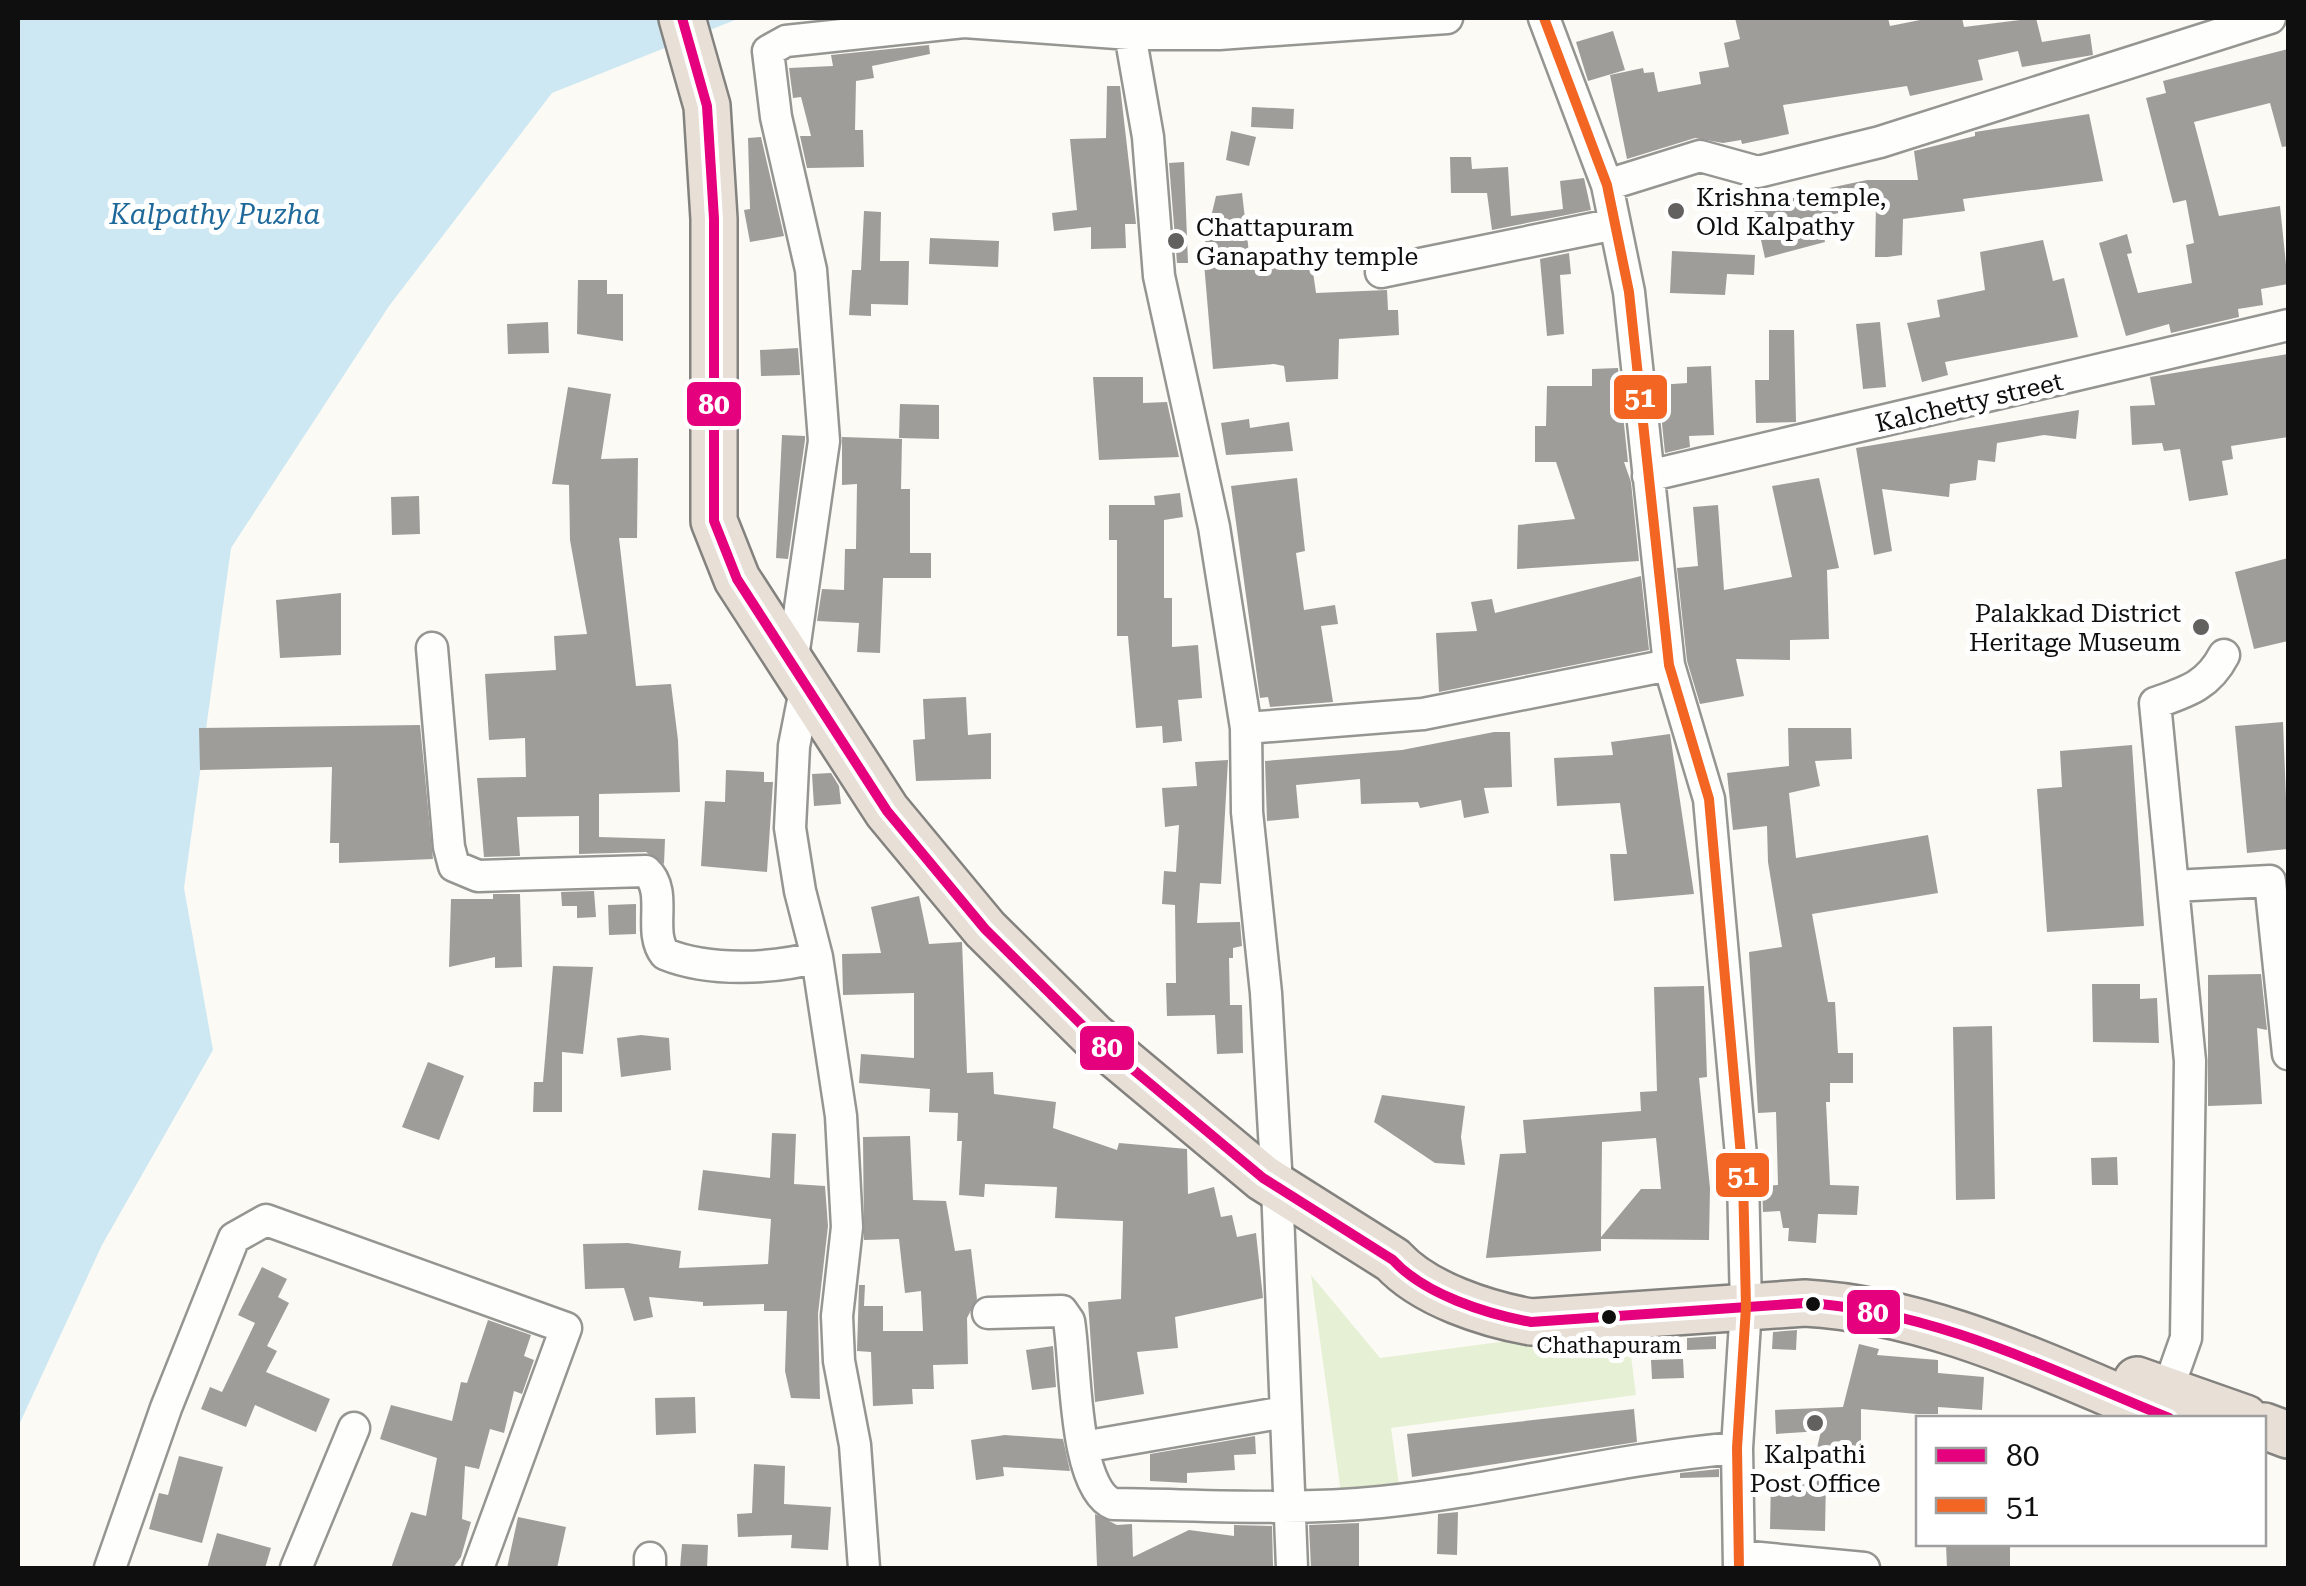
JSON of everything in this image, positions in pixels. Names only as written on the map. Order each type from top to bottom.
[{"type":"highway","points":[[682,18],[708,106],[714,219],[714,521],[737,579],[887,811],[985,929],[1093,1036],[1277,1186],[1393,1260],[1410,1278],[1506,1318],[1531,1322],[1746,1298],[1887,1314],[2169,1404],[2234,1416]]},
{"type":"street","points":[[864,1568],[854,1445],[837,1316],[848,1227],[842,1116],[818,957],[800,890],[790,828],[799,675],[824,441],[811,270],[776,117],[768,51],[786,41],[964,22],[1130,34],[1218,34],[1447,18]]},
{"type":"street","points":[[1544,18],[1607,185],[1628,292],[1669,665],[1709,799],[1743,1178],[1746,1298],[1737,1448],[1739,1562],[1864,1568]]},
{"type":"street","points":[[1607,185],[1700,156],[1758,172],[1862,146],[2270,18]]},
{"type":"street","points":[[1130,34],[1148,137],[1159,276],[1214,527],[1246,728],[1247,812],[1266,994],[1277,1186],[1292,1568]]},
{"type":"street","points":[[1381,272],[1615,224]]},
{"type":"street","name":"Kalchetty street","points":[[1648,476],[2288,325]]},
{"type":"street","points":[[432,648],[454,866],[478,876],[646,871],[655,884],[658,940],[665,954],[706,962],[758,965],[818,957]]},
{"type":"street","points":[[2169,1404],[2186,1338],[2190,1061],[2155,703],[2194,689],[2214,676],[2224,656]]},
{"type":"street","points":[[1246,728],[1423,714],[1669,665]]},
{"type":"street","points":[[2173,886],[2270,881],[2288,1054]]},
{"type":"street","points":[[110,1568],[166,1408],[234,1238],[266,1220],[566,1328],[478,1568]]},
{"type":"street","points":[[988,1313],[1062,1311],[1070,1330],[1083,1447],[1094,1489],[1113,1504],[1291,1506],[1384,1502],[1622,1461],[1737,1448]]},
{"type":"street","points":[[1083,1447],[1285,1412]]},
{"type":"street","points":[[296,1568],[354,1428]]},
{"type":"green space","points":[[1311,1275],[1380,1358],[1627,1325],[1636,1395],[1391,1428],[1399,1485],[1341,1493]]},
{"type":"water","name":"Kalpathy Puzha","points":[[18,18],[740,18],[552,93],[389,306],[231,548],[184,888],[213,1050],[102,1245],[18,1427]]},
{"type":"building","points":[[1735,18],[1888,18],[1890,26],[1930,18],[1962,18],[1964,27],[2036,18],[2042,42],[2090,34],[2093,55],[2022,67],[2018,51],[1978,60],[1983,80],[1910,96],[1907,86],[1783,105],[1789,134],[1742,144],[1741,140],[1723,143],[1695,138],[1627,159],[1610,75],[1643,68],[1644,73],[1654,72],[1658,92],[1701,84],[1699,72],[1729,67],[1724,43],[1740,39]]},
{"type":"building","points":[[1613,31],[1625,70],[1588,81],[1576,42]]},
{"type":"building","points":[[929,45],[930,54],[872,66],[874,78],[856,81],[855,130],[863,130],[864,167],[807,168],[800,136],[811,136],[801,97],[793,98],[789,68],[833,66],[831,55]]},
{"type":"building","points":[[2288,49],[2288,146],[2282,147],[2270,103],[2194,122],[2219,216],[2280,206],[2288,284],[2261,289],[2263,305],[2238,309],[2239,317],[2171,333],[2169,324],[2126,336],[2099,243],[2127,234],[2132,253],[2127,254],[2138,293],[2192,283],[2186,245],[2194,243],[2186,200],[2173,203],[2146,98],[2166,93],[2163,81]]},
{"type":"building","points":[[1107,86],[1120,86],[1136,224],[1125,224],[1126,248],[1091,249],[1091,227],[1054,231],[1052,213],[1077,210],[1070,139],[1106,138]]},
{"type":"building","points":[[1252,107],[1294,109],[1293,129],[1251,127]]},
{"type":"building","points":[[2089,114],[2103,181],[1963,199],[1965,211],[1903,219],[1902,255],[1887,257],[1875,257],[1876,205],[1820,217],[1825,242],[1765,258],[1753,204],[1867,180],[1918,180],[1914,151],[1975,136],[1975,132]]},
{"type":"building","points":[[1231,131],[1256,137],[1249,166],[1226,160]]},
{"type":"building","points":[[761,137],[784,236],[750,242],[744,210],[750,209],[748,138]]},
{"type":"building","points":[[1450,157],[1471,157],[1472,169],[1508,167],[1511,216],[1563,209],[1560,181],[1584,178],[1591,210],[1492,230],[1487,193],[1451,193]]},
{"type":"building","points":[[1184,162],[1188,263],[1177,263],[1169,163]]},
{"type":"building","points":[[1242,193],[1249,253],[1266,252],[1267,265],[1311,258],[1316,293],[1387,290],[1388,310],[1398,310],[1399,335],[1339,339],[1338,379],[1286,382],[1284,366],[1274,364],[1213,369],[1204,263],[1200,263],[1216,196]]},
{"type":"building","points":[[864,211],[881,212],[880,261],[909,261],[908,305],[871,304],[871,316],[849,315],[852,270],[861,270]]},
{"type":"building","points":[[930,238],[999,241],[998,267],[929,264]]},
{"type":"building","points":[[2043,240],[2053,281],[2064,278],[2078,337],[1945,362],[1948,375],[1922,382],[1907,323],[1940,317],[1937,300],[1985,290],[1980,252]]},
{"type":"building","points":[[1672,251],[1755,255],[1754,275],[1727,274],[1725,295],[1670,293]]},
{"type":"building","points":[[1569,253],[1571,274],[1560,275],[1564,334],[1547,336],[1540,259]]},
{"type":"building","points":[[578,280],[607,280],[607,294],[623,294],[623,341],[577,334]]},
{"type":"building","points":[[548,322],[549,353],[508,354],[507,324]]},
{"type":"building","points":[[1880,322],[1886,387],[1863,389],[1856,324]]},
{"type":"building","points":[[1769,330],[1794,330],[1796,422],[1756,423],[1755,380],[1769,380]]},
{"type":"building","points":[[798,348],[800,375],[761,376],[760,350]]},
{"type":"building","points":[[2288,354],[2288,437],[2231,446],[2233,459],[2222,461],[2228,495],[2189,501],[2180,449],[2164,451],[2162,443],[2132,445],[2130,406],[2155,405],[2150,377]]},
{"type":"building","points":[[1711,366],[1714,435],[1689,436],[1690,447],[1665,453],[1658,385],[1687,383],[1687,367]]},
{"type":"building","points":[[1618,368],[1628,462],[1624,462],[1631,482],[1639,561],[1517,569],[1518,525],[1575,519],[1556,462],[1535,462],[1535,426],[1546,426],[1547,386],[1592,386],[1592,369]]},
{"type":"building","points":[[1093,377],[1143,377],[1143,403],[1167,402],[1179,457],[1099,460]]},
{"type":"building","points":[[568,387],[611,394],[601,459],[638,458],[637,538],[619,538],[636,686],[671,684],[678,740],[680,792],[599,794],[599,837],[665,839],[664,864],[646,852],[579,854],[579,816],[517,817],[520,856],[484,857],[477,778],[526,777],[525,738],[489,740],[485,674],[556,670],[554,636],[587,634],[570,540],[569,485],[552,484]]},
{"type":"building","points":[[900,404],[939,405],[939,439],[899,438]]},
{"type":"building","points":[[2079,410],[2076,439],[2044,435],[1997,443],[1995,462],[1978,460],[1976,480],[1950,484],[1949,497],[1882,489],[1892,551],[1874,555],[1856,448]]},
{"type":"building","points":[[1249,419],[1250,428],[1289,422],[1293,451],[1226,455],[1221,423]]},
{"type":"building","points":[[782,435],[805,436],[788,559],[776,558]]},
{"type":"building","points":[[842,437],[902,439],[901,489],[910,489],[910,553],[931,553],[931,578],[883,578],[880,653],[857,652],[859,623],[817,621],[822,589],[844,590],[845,549],[856,549],[857,484],[842,485]]},
{"type":"building","points":[[1297,478],[1305,551],[1296,553],[1304,610],[1335,605],[1338,624],[1321,626],[1333,702],[1270,707],[1268,697],[1260,698],[1231,486]]},
{"type":"building","points":[[1819,478],[1839,568],[1827,570],[1829,639],[1790,640],[1790,660],[1736,659],[1744,696],[1700,704],[1687,661],[1677,568],[1698,566],[1693,507],[1718,505],[1724,590],[1792,577],[1772,486]]},
{"type":"building","points":[[1180,493],[1183,517],[1164,520],[1164,598],[1172,598],[1172,647],[1198,645],[1202,698],[1178,700],[1182,741],[1163,743],[1162,726],[1136,728],[1128,636],[1117,636],[1117,540],[1109,540],[1109,505],[1155,505],[1154,496]]},
{"type":"building","points":[[419,496],[420,534],[392,535],[391,497]]},
{"type":"building","points":[[2288,558],[2288,641],[2254,649],[2235,572]]},
{"type":"building","points":[[1641,576],[1649,650],[1439,692],[1436,633],[1477,631],[1471,602],[1492,599],[1495,613]]},
{"type":"building","points":[[341,593],[341,655],[280,658],[276,600]]},
{"type":"building","points":[[966,697],[968,735],[991,733],[991,779],[916,781],[913,740],[925,739],[923,699]]},
{"type":"building","points":[[2283,722],[2288,849],[2247,853],[2235,726]]},
{"type":"building","points":[[420,725],[433,859],[339,863],[339,843],[330,843],[332,767],[200,770],[199,728]]},
{"type":"building","points":[[1788,728],[1851,728],[1852,759],[1815,761],[1820,786],[1789,793],[1796,858],[1928,835],[1938,893],[1812,914],[1828,1002],[1835,1002],[1838,1053],[1853,1053],[1853,1083],[1830,1083],[1830,1102],[1826,1102],[1830,1185],[1859,1186],[1857,1215],[1818,1214],[1816,1243],[1788,1241],[1789,1228],[1783,1228],[1780,1211],[1763,1212],[1762,1186],[1778,1185],[1776,1112],[1758,1113],[1749,952],[1782,947],[1768,862],[1767,826],[1733,830],[1727,773],[1789,766]]},
{"type":"building","points":[[1510,732],[1512,787],[1484,788],[1489,813],[1464,818],[1461,800],[1420,808],[1418,802],[1361,804],[1360,779],[1296,785],[1299,818],[1267,821],[1265,761],[1402,750]]},
{"type":"building","points":[[1670,734],[1694,894],[1614,901],[1610,854],[1627,854],[1620,803],[1557,806],[1554,758],[1613,755],[1611,742]]},
{"type":"building","points":[[2132,745],[2144,926],[2047,932],[2037,789],[2062,787],[2060,751]]},
{"type":"building","points":[[1228,760],[1221,884],[1200,883],[1197,923],[1240,922],[1242,946],[1233,948],[1233,958],[1229,958],[1230,1005],[1242,1005],[1243,1053],[1217,1054],[1215,1015],[1167,1016],[1166,983],[1176,983],[1175,905],[1162,904],[1164,871],[1176,872],[1179,825],[1165,827],[1162,788],[1197,786],[1195,762]]},
{"type":"building","points":[[726,770],[764,772],[764,782],[773,782],[767,872],[701,866],[705,801],[725,802]]},
{"type":"building","points":[[831,773],[839,786],[841,804],[814,806],[812,774]]},
{"type":"building","points":[[594,891],[596,917],[577,918],[577,906],[562,906],[561,892]]},
{"type":"building","points":[[493,894],[520,894],[522,967],[495,968],[495,957],[449,967],[451,899],[493,899]]},
{"type":"building","points":[[919,896],[929,944],[962,942],[967,1073],[993,1072],[994,1094],[1056,1102],[1053,1128],[1117,1150],[1119,1143],[1187,1149],[1188,1194],[1214,1187],[1221,1217],[1232,1215],[1237,1237],[1256,1233],[1263,1298],[1175,1317],[1178,1348],[1137,1352],[1144,1394],[1095,1402],[1088,1302],[1121,1299],[1123,1221],[1055,1218],[1057,1187],[985,1184],[984,1197],[959,1195],[962,1141],[957,1141],[958,1113],[929,1112],[930,1089],[859,1083],[861,1054],[914,1058],[914,993],[843,995],[842,954],[881,953],[871,907]]},
{"type":"building","points":[[636,904],[636,934],[609,935],[608,905]]},
{"type":"building","points":[[553,966],[593,967],[583,1054],[562,1052],[562,1112],[533,1112],[534,1082],[543,1082]]},
{"type":"building","points":[[2261,974],[2267,1030],[2257,1028],[2262,1104],[2208,1106],[2208,975]]},
{"type":"building","points":[[2092,984],[2140,984],[2140,999],[2157,998],[2159,1043],[2093,1042]]},
{"type":"building","points":[[1704,986],[1707,1077],[1699,1078],[1710,1188],[1709,1240],[1601,1239],[1601,1251],[1486,1258],[1500,1154],[1526,1153],[1523,1120],[1641,1111],[1640,1092],[1657,1091],[1654,987]],"holes":[[[1656,1138],[1661,1189],[1641,1189],[1601,1237],[1602,1142]]]},
{"type":"building","points":[[1992,1026],[1995,1199],[1956,1200],[1953,1027]]},
{"type":"building","points":[[617,1038],[669,1038],[671,1070],[621,1077]]},
{"type":"building","points":[[428,1062],[464,1076],[439,1140],[402,1127]]},
{"type":"building","points":[[1382,1095],[1465,1106],[1461,1137],[1465,1165],[1435,1163],[1374,1122]]},
{"type":"building","points":[[772,1133],[796,1134],[794,1184],[825,1186],[828,1226],[818,1314],[820,1399],[791,1398],[785,1371],[787,1311],[764,1311],[764,1304],[703,1306],[703,1302],[649,1297],[653,1317],[634,1321],[624,1288],[585,1289],[583,1244],[628,1243],[681,1251],[679,1268],[768,1264],[771,1219],[698,1210],[703,1170],[770,1178]]},
{"type":"building","points":[[910,1136],[913,1200],[946,1201],[955,1251],[971,1249],[977,1299],[967,1318],[968,1364],[933,1365],[934,1389],[912,1389],[913,1404],[873,1406],[871,1352],[857,1351],[859,1285],[865,1285],[864,1306],[883,1306],[883,1331],[923,1331],[921,1291],[905,1293],[899,1239],[864,1240],[863,1137]]},
{"type":"building","points":[[2117,1157],[2118,1185],[2092,1185],[2091,1158]]},
{"type":"building","points":[[262,1267],[287,1279],[278,1297],[289,1303],[267,1346],[277,1351],[266,1372],[330,1399],[316,1432],[255,1405],[246,1427],[201,1409],[210,1387],[222,1392],[255,1323],[238,1315]]},
{"type":"building","points":[[488,1320],[531,1335],[524,1356],[534,1360],[522,1394],[514,1391],[504,1433],[490,1429],[479,1469],[465,1466],[462,1519],[471,1522],[461,1557],[453,1568],[391,1568],[411,1512],[426,1516],[437,1458],[380,1439],[391,1405],[452,1421],[461,1382],[467,1383]]},
{"type":"building","points":[[1797,1330],[1796,1350],[1772,1349],[1773,1332]]},
{"type":"building","points":[[1716,1336],[1716,1349],[1687,1350],[1687,1338]]},
{"type":"building","points":[[1859,1344],[1879,1349],[1877,1355],[1938,1360],[1938,1373],[1984,1377],[1982,1410],[1938,1407],[1938,1414],[1917,1414],[1861,1409],[1861,1447],[1817,1448],[1821,1431],[1776,1434],[1775,1410],[1843,1407]]},
{"type":"building","points":[[1053,1346],[1056,1387],[1032,1390],[1026,1350]]},
{"type":"building","points":[[1683,1359],[1684,1378],[1652,1379],[1651,1360]]},
{"type":"building","points":[[695,1397],[696,1433],[656,1435],[655,1398]]},
{"type":"building","points":[[1634,1409],[1637,1442],[1412,1477],[1407,1434]]},
{"type":"building","points":[[1005,1435],[1063,1439],[1070,1471],[1003,1467],[1004,1476],[976,1480],[971,1440]]},
{"type":"building","points":[[1255,1436],[1256,1454],[1234,1455],[1235,1470],[1187,1473],[1187,1483],[1150,1481],[1150,1454]]},
{"type":"building","points":[[179,1456],[223,1467],[202,1543],[149,1529],[159,1493],[168,1495]]},
{"type":"building","points":[[754,1464],[785,1466],[784,1504],[831,1507],[828,1550],[791,1548],[792,1535],[738,1537],[737,1514],[752,1513]]},
{"type":"building","points":[[1719,1469],[1719,1477],[1680,1478],[1680,1473]]},
{"type":"building","points":[[1771,1477],[1826,1479],[1825,1531],[1770,1529]]},
{"type":"building","points":[[1458,1512],[1457,1555],[1437,1554],[1438,1514]]},
{"type":"building","points":[[1095,1514],[1117,1525],[1132,1524],[1133,1557],[1189,1530],[1234,1536],[1234,1525],[1272,1526],[1273,1566],[1097,1566]]},
{"type":"building","points":[[518,1517],[566,1527],[557,1568],[507,1568]]},
{"type":"building","points":[[1359,1523],[1359,1568],[1311,1568],[1309,1525]]},
{"type":"building","points":[[217,1533],[271,1548],[265,1568],[207,1568]]},
{"type":"building","points":[[682,1544],[708,1545],[707,1568],[680,1568]]},
{"type":"building","points":[[1946,1546],[2010,1546],[2010,1568],[1947,1568]]},
{"type":"transit line","name":"80","points":[[682,18],[707,106],[714,219],[714,521],[737,579],[887,811],[985,929],[1093,1036],[1263,1178],[1393,1260],[1421,1283],[1476,1308],[1531,1322],[1805,1303],[1853,1308],[1900,1317],[1992,1345],[2164,1416]]},
{"type":"transit line","name":"51","points":[[1544,18],[1607,185],[1629,292],[1669,665],[1709,799],[1743,1178],[1746,1307],[1737,1448],[1739,1568]]},
{"type":"place","name":"Krishna temple, Old Kalpathy","points":[[1676,211]]},
{"type":"place","name":"Chattapuram Ganapathy temple","points":[[1176,241]]},
{"type":"place","name":"Palakkad District Heritage Museum","points":[[2201,627]]},
{"type":"place","name":"Chathapuram","points":[[1609,1317]]},
{"type":"place","name":"Kalpathi Post Office","points":[[1815,1423]]}]
